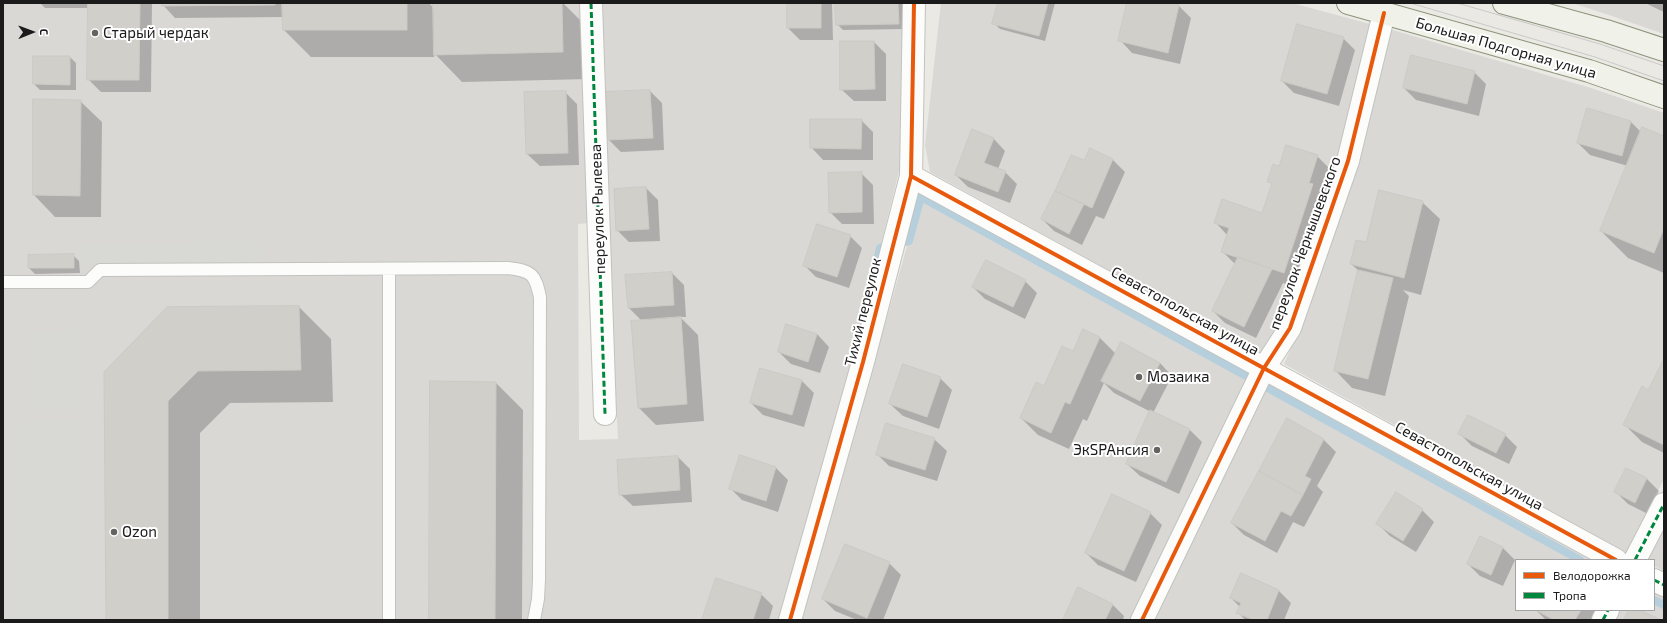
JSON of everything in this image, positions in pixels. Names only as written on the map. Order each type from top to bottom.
[{"type":"main road","name":"Большая Подгорная улица","points":[[1348,3],[1589,70],[1664,97]]},
{"type":"main road","points":[[1504,3],[1606,31],[1664,50]]},
{"type":"street","name":"переулок Рылеева","points":[[591,3],[605,414]]},
{"type":"street","name":"Тихий переулок","points":[[790,620],[863,362],[911,176],[914,3]]},
{"type":"street","name":"переулок Чернышевского","points":[[1142,620],[1264,368],[1290,328],[1348,161],[1384,13]]},
{"type":"street","name":"Севастопольская улица","points":[[911,176],[1614,559]]},
{"type":"street","points":[[1636,559],[1664,504]]},
{"type":"street","points":[[1655,580],[1664,585]]},
{"type":"street","points":[[1603,620],[1608,611]]},
{"type":"lane","points":[[3,282],[88,282],[100,270],[389,270],[508,268],[524,270],[536,279],[540,297],[539,580],[538,599],[534,620]]},
{"type":"lane","points":[[389,270],[389,620]]},
{"type":"shaded area","points":[[3,3],[581,3],[588,223],[578,224],[579,440],[618,439],[605,170],[600,3],[906,3],[900,167],[853,358],[780,620],[3,620]]},
{"type":"shaded area","points":[[941,3],[1292,3],[1370,24],[1338,157],[1282,323],[1263,355],[930,172],[925,145]]},
{"type":"shaded area","points":[[1572,3],[1664,3],[1664,34],[1609,15]]},
{"type":"shaded area","points":[[1389,29],[1591,88],[1664,113],[1664,479],[1626,553],[1284,364],[1298,332],[1359,162]]},
{"type":"shaded area","points":[[921,197],[1254,373],[1133,620],[801,620]]},
{"type":"shaded area","points":[[265,242],[266,261],[78,262],[77,243]]},
{"type":"shaded area","points":[[83,330],[84,407],[28,407],[27,331]]},
{"type":"shaded area","points":[[1270,382],[1589,559],[1515,559],[1515,611],[1597,611],[1592,620],[1154,620]]},
{"type":"shaded area","points":[[20,419],[80,419],[80,620],[20,620]]},
{"type":"shaded area","points":[[1664,524],[1664,571],[1655,566],[1655,559],[1646,559]]},
{"type":"shaded area","points":[[1655,592],[1664,597],[1664,620],[1610,620],[1615,611],[1655,611]]},
{"type":"building","points":[[88,3],[140,3],[139,80],[87,80]]},
{"type":"building","points":[[162,3],[275,3],[275,5],[162,6]]},
{"type":"building","points":[[282,3],[407,3],[407,30],[283,30]]},
{"type":"building","points":[[433,3],[562,3],[563,52],[434,55]]},
{"type":"building","points":[[787,3],[821,3],[821,28],[787,28]]},
{"type":"building","points":[[835,3],[898,3],[899,24],[836,25]]},
{"type":"building","points":[[998,3],[1048,3],[1039,36],[992,24]]},
{"type":"building","points":[[1127,3],[1173,3],[1179,5],[1168,53],[1118,41]]},
{"type":"building","points":[[1297,24],[1344,37],[1327,94],[1281,81]]},
{"type":"building","points":[[840,41],[874,41],[875,89],[840,90]]},
{"type":"building","points":[[1411,55],[1475,71],[1467,104],[1403,88]]},
{"type":"building","points":[[33,56],[70,56],[70,85],[33,84]]},
{"type":"building","points":[[650,90],[653,138],[608,140],[606,92]]},
{"type":"building","points":[[566,91],[568,153],[526,154],[524,92]]},
{"type":"building","points":[[33,99],[81,100],[80,196],[33,195]]},
{"type":"building","points":[[1587,108],[1631,121],[1622,156],[1577,143]]},
{"type":"building","points":[[810,119],[862,119],[861,149],[810,148]]},
{"type":"building","points":[[1642,127],[1664,136],[1664,228],[1654,253],[1600,231]]},
{"type":"building","points":[[972,129],[994,138],[984,163],[1006,171],[998,192],[955,175]]},
{"type":"building","points":[[1286,145],[1318,155],[1309,183],[1313,184],[1284,273],[1221,252],[1229,228],[1214,223],[1222,199],[1262,213],[1272,183],[1267,182],[1273,164],[1279,166]]},
{"type":"building","points":[[1090,148],[1113,159],[1092,208],[1055,191],[1071,155],[1084,160]]},
{"type":"building","points":[[862,172],[862,212],[829,213],[828,173]]},
{"type":"building","points":[[646,187],[649,229],[616,231],[614,189]]},
{"type":"building","points":[[1379,190],[1423,201],[1404,278],[1350,264],[1356,240],[1366,242]]},
{"type":"building","points":[[1055,191],[1084,204],[1069,234],[1041,219]]},
{"type":"building","points":[[817,224],[851,235],[837,277],[803,266]]},
{"type":"building","points":[[74,254],[74,268],[28,268],[28,255]]},
{"type":"building","points":[[1238,257],[1272,269],[1244,327],[1212,311]]},
{"type":"building","points":[[986,260],[1026,280],[1013,307],[972,287]]},
{"type":"building","points":[[1358,270],[1393,278],[1368,379],[1334,371]]},
{"type":"building","points":[[672,272],[674,305],[628,308],[625,275]]},
{"type":"building","points":[[299,306],[301,370],[198,371],[168,401],[168,620],[106,620],[104,372],[167,307]]},
{"type":"building","points":[[681,317],[687,404],[638,408],[631,321]]},
{"type":"building","points":[[786,324],[817,334],[808,362],[778,352]]},
{"type":"building","points":[[1083,329],[1100,337],[1070,404],[1065,402],[1051,433],[1020,418],[1036,382],[1044,386],[1062,346],[1073,351]]},
{"type":"building","points":[[1121,342],[1160,363],[1140,401],[1101,381]]},
{"type":"building","points":[[1663,361],[1664,445],[1623,425],[1642,386],[1648,390]]},
{"type":"building","points":[[903,364],[941,377],[927,417],[889,404]]},
{"type":"building","points":[[760,368],[802,380],[792,415],[750,403]]},
{"type":"building","points":[[430,381],[496,382],[495,620],[429,620]]},
{"type":"building","points":[[1150,410],[1190,429],[1166,482],[1126,464]]},
{"type":"building","points":[[1468,415],[1506,434],[1496,453],[1458,434]]},
{"type":"building","points":[[1287,418],[1324,439],[1305,476],[1311,479],[1303,495],[1259,471]]},
{"type":"building","points":[[886,423],[935,438],[925,470],[876,455]]},
{"type":"building","points":[[740,455],[776,467],[766,501],[729,489]]},
{"type":"building","points":[[678,456],[680,490],[619,495],[617,460]]},
{"type":"building","points":[[1626,468],[1647,478],[1635,503],[1614,492]]},
{"type":"building","points":[[1259,471],[1303,495],[1291,516],[1281,511],[1265,541],[1231,523]]},
{"type":"building","points":[[1396,492],[1423,509],[1403,541],[1376,524]]},
{"type":"building","points":[[1112,494],[1151,512],[1124,571],[1085,553]]},
{"type":"building","points":[[1480,536],[1503,547],[1491,575],[1467,564]]},
{"type":"building","points":[[845,544],[890,562],[867,618],[822,599]]},
{"type":"building","points":[[1241,573],[1279,590],[1267,620],[1254,620],[1236,613],[1241,603],[1230,598]]},
{"type":"building","points":[[716,578],[762,593],[753,620],[702,620]]},
{"type":"building","points":[[1078,587],[1113,604],[1105,620],[1063,620]]},
{"type":"building","points":[[1538,611],[1580,611],[1575,620],[1554,620]]},
{"type":"building","points":[[1628,611],[1642,611],[1661,620],[1624,620]]},
{"type":"waterway","points":[[863,317],[880,248],[909,241],[921,197],[1578,559]]},
{"type":"waterway","points":[[1655,600],[1664,605]]},
{"type":"tram line","points":[[1410,3],[1595,57],[1664,81]]},
{"type":"tram line","points":[[1457,3],[1600,44],[1664,66]]},
{"type":"marked path","points":[[591,3],[605,414]]},
{"type":"marked path","points":[[1636,559],[1664,504]]},
{"type":"marked path","points":[[1655,580],[1664,585]]},
{"type":"marked path","points":[[1603,620],[1608,611]]},
{"type":"cycle path","points":[[790,620],[863,362],[911,176],[914,3]]},
{"type":"cycle path","points":[[1142,620],[1264,368],[1290,328],[1348,161],[1384,13]]},
{"type":"cycle path","points":[[911,176],[1614,559]]},
{"type":"place","name":"Старый чердак","points":[[95,33]]},
{"type":"place","name":"Мозаика","points":[[1139,377]]},
{"type":"place","name":"ЭкSPAнсия","points":[[1157,450]]},
{"type":"place","name":"Ozon","points":[[114,532]]}]
